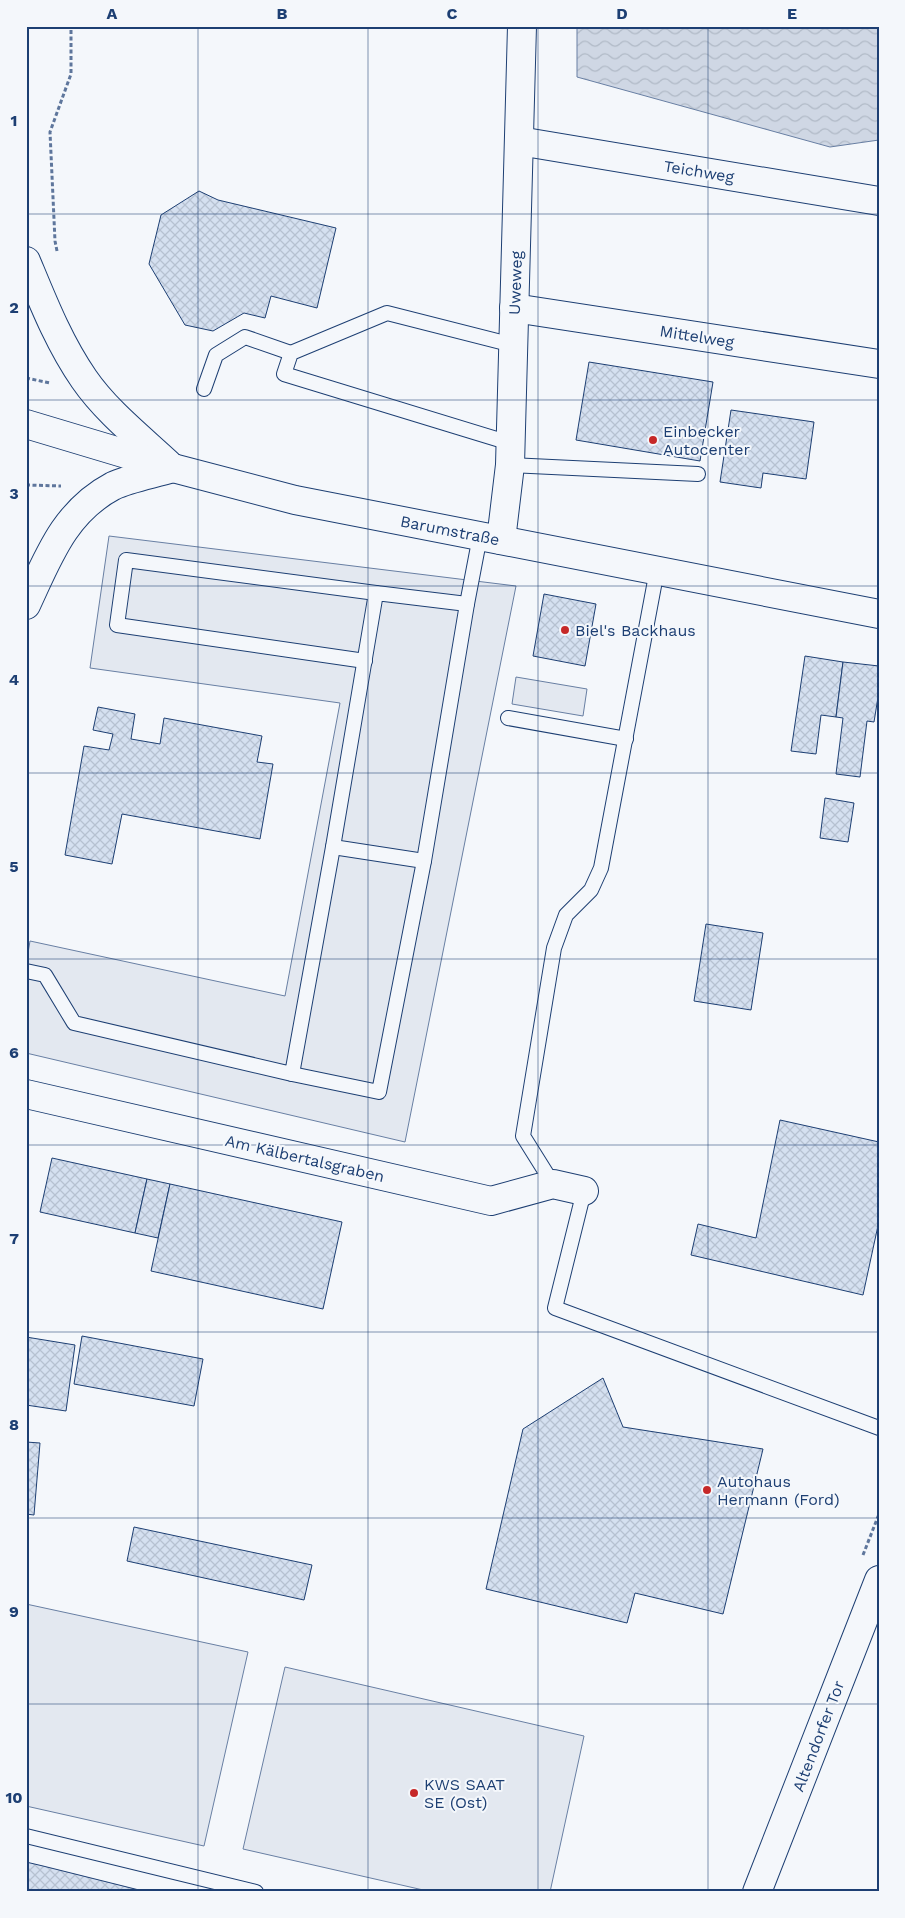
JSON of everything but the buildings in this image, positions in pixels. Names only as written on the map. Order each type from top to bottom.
[{"type":"street","name":"Uweweg","points":[[490,538],[510,454],[522,26]]},
{"type":"street","name":"Teichweg","points":[[519,141],[879,201]]},
{"type":"street","points":[[26,261],[60,341],[85,380],[112,411],[173,468],[114,486],[82,506],[56,541],[26,605]]},
{"type":"street","name":"Mittelweg","points":[[514,308],[879,364]]},
{"type":"street","name":"Barumstraße","points":[[26,424],[173,468],[296,500],[879,614]]},
{"type":"street","name":"Am Kälbertalsgraben","points":[[26,1094],[491,1201],[553,1184],[584,1191]]},
{"type":"street","name":"Altendorfer Tor","points":[[757,1892],[879,1580]]},
{"type":"lane","points":[[204,389],[216,355],[245,337],[291,353],[386,313],[513,345]]},
{"type":"lane","points":[[291,353],[284,374],[510,454],[698,474]]},
{"type":"lane","points":[[26,971],[44,975],[74,1022],[292,1074],[379,1092],[424,861],[467,604],[490,538]]},
{"type":"lane","points":[[364,662],[117,626],[126,560],[467,604]]},
{"type":"lane","points":[[553,1184],[523,1136],[554,948],[566,915],[591,890],[601,868],[657,570]]},
{"type":"lane","points":[[292,1074],[376,593]]},
{"type":"lane","points":[[508,718],[626,739]]},
{"type":"lane","points":[[333,847],[424,861]]},
{"type":"lane","points":[[584,1191],[555,1308],[879,1428]]},
{"type":"lane","points":[[26,1836],[256,1892]]},
{"type":"path","points":[[59,260],[55,241],[50,132],[71,74],[71,26]]},
{"type":"shaded area","points":[[109,536],[516,586],[405,1142],[26,1053],[26,965],[30,941],[285,996],[340,703],[90,668]]},
{"type":"shaded area","points":[[516,677],[587,689],[583,716],[512,704]]},
{"type":"shaded area","points":[[26,1604],[248,1652],[204,1846],[26,1806]]},
{"type":"shaded area","name":"KWS SAAT SE (Ost)","points":[[285,1667],[584,1736],[550,1892],[432,1892],[243,1849]]},
{"type":"water","points":[[577,26],[879,26],[879,140],[830,147],[577,77]]},
{"type":"place","name":"Einbecker Autocenter","points":[[653,440]]},
{"type":"place","name":"Biel's Backhaus","points":[[565,630]]},
{"type":"place","name":"Autohaus Hermann (Ford)","points":[[707,1490]]},
{"type":"place","name":"KWS SAAT SE (Ost)","points":[[414,1793]]}]
